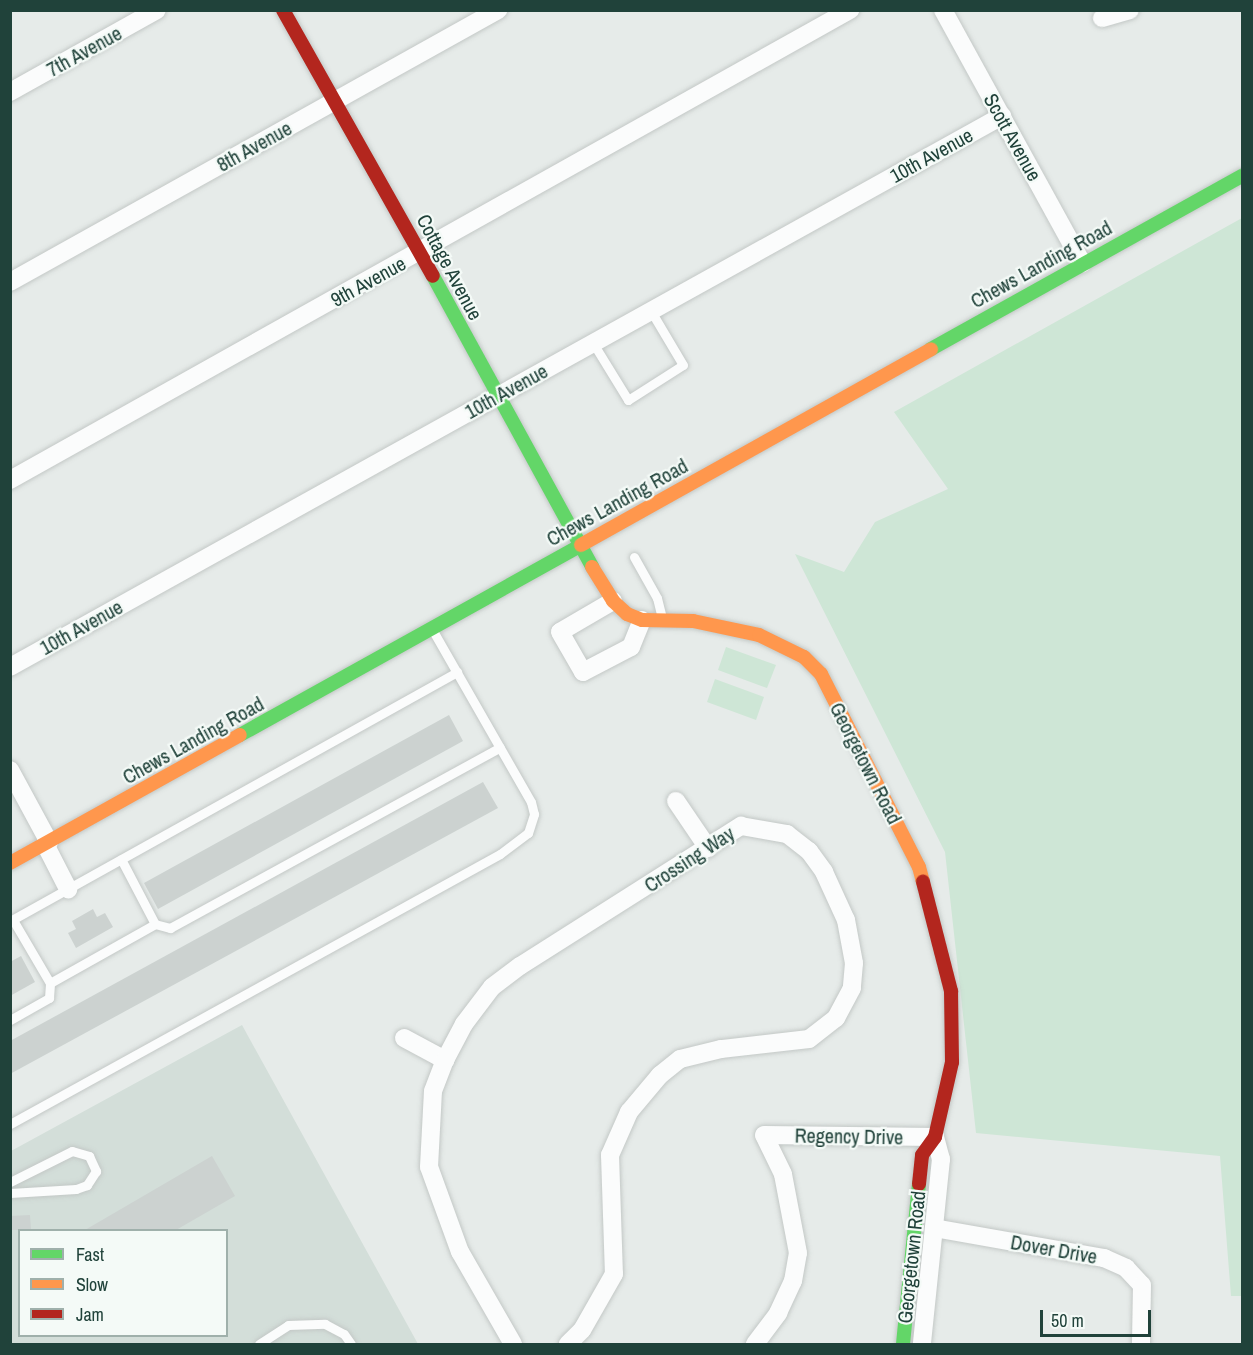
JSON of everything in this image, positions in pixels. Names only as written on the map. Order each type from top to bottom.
[{"type":"street","name":"7th Avenue","points":[[10,92],[157,10]]},
{"type":"street","name":"Cottage Avenue","points":[[283,10],[420,251],[578,545]]},
{"type":"street","name":"8th Avenue","points":[[10,282],[498,10]]},
{"type":"street","name":"9th Avenue","points":[[10,480],[850,10]]},
{"type":"street","name":"Scott Avenue","points":[[943,10],[1082,263]]},
{"type":"street","points":[[1102,18],[1130,10]]},
{"type":"street","name":"10th Avenue","points":[[10,666],[1002,116]]},
{"type":"street","name":"Chews Landing Road","points":[[10,863],[432,629],[1082,263],[1242,176]]},
{"type":"street","points":[[578,545],[613,601],[627,614],[642,620],[631,647],[583,672],[560,632],[613,601]]},
{"type":"street","name":"Georgetown Road","points":[[642,620],[693,621],[759,635],[804,657],[821,674],[919,867],[938,932],[953,1021],[952,1062],[935,1137],[922,1155],[903,1344]]},
{"type":"street","points":[[10,770],[68,889]]},
{"type":"street","points":[[676,801],[708,848]]},
{"type":"street","name":"Crossing Way","points":[[513,1344],[460,1252],[429,1167],[433,1091],[445,1060],[465,1024],[492,987],[741,826],[787,834],[809,851],[824,872],[846,921],[854,963],[852,988],[836,1018],[809,1039],[721,1049],[680,1059],[660,1075],[629,1112],[610,1155],[614,1274],[582,1330],[568,1344]]},
{"type":"street","points":[[404,1038],[445,1060]]},
{"type":"street","name":"Regency Drive","points":[[755,1344],[778,1313],[793,1281],[798,1253],[783,1174],[764,1135],[935,1137]]},
{"type":"street","name":"Georgetown Road","points":[[922,1344],[941,1159],[935,1137]]},
{"type":"street","name":"Dover Drive","points":[[934,1228],[1104,1258],[1126,1268],[1142,1285],[1142,1344]]},
{"type":"lane","points":[[592,343],[628,400],[683,365],[651,310]]},
{"type":"lane","points":[[634,557],[657,598],[663,620]]},
{"type":"lane","points":[[10,1124],[515,844],[528,833],[534,814],[531,802],[432,629]]},
{"type":"lane","points":[[10,1020],[49,998],[50,983],[12,920],[457,672]]},
{"type":"lane","points":[[50,983],[155,924],[170,928],[500,747]]},
{"type":"lane","points":[[121,860],[155,924]]},
{"type":"lane","points":[[10,1182],[72,1151],[89,1156],[96,1171],[95,1178],[87,1185],[76,1189],[10,1193]]},
{"type":"lane","points":[[259,1344],[288,1325],[325,1324],[344,1334],[351,1344]]},
{"type":"shaded area","points":[[242,1025],[418,1344],[11,1344],[11,1151]]},
{"type":"green space","points":[[1242,218],[1242,1296],[1231,1296],[1220,1156],[976,1133],[945,852],[795,554],[844,572],[875,522],[948,489],[894,412]]},
{"type":"green space","points":[[726,647],[776,665],[767,688],[718,670]]},
{"type":"green space","points":[[715,679],[764,697],[756,720],[707,702]]},
{"type":"building","points":[[449,715],[463,741],[158,909],[144,883]]},
{"type":"building","points":[[483,782],[498,808],[10,1074],[10,1041]]},
{"type":"building","points":[[93,909],[97,917],[105,913],[113,927],[76,948],[68,933],[76,929],[72,921]]},
{"type":"building","points":[[21,956],[35,982],[10,996],[10,962]]},
{"type":"building","points":[[212,1156],[235,1196],[178,1229],[87,1229]]},
{"type":"building","points":[[30,1215],[31,1229],[10,1230],[10,1216]]},
{"type":"traffic: fast","points":[[931,349],[1242,176]]},
{"type":"traffic: fast","points":[[433,276],[592,567]]},
{"type":"traffic: fast","points":[[240,735],[581,545]]},
{"type":"traffic: fast","points":[[903,1344],[919,1184]]},
{"type":"traffic: slow","points":[[581,545],[931,349]]},
{"type":"traffic: slow","points":[[592,567],[613,601],[627,614],[642,620],[693,621],[759,635],[804,657],[821,674],[919,867],[923,882]]},
{"type":"traffic: slow","points":[[10,863],[240,735]]},
{"type":"traffic: jam","points":[[283,10],[433,276]]},
{"type":"traffic: jam","points":[[919,1184],[922,1155],[935,1137],[952,1062],[951,991],[923,882]]}]
